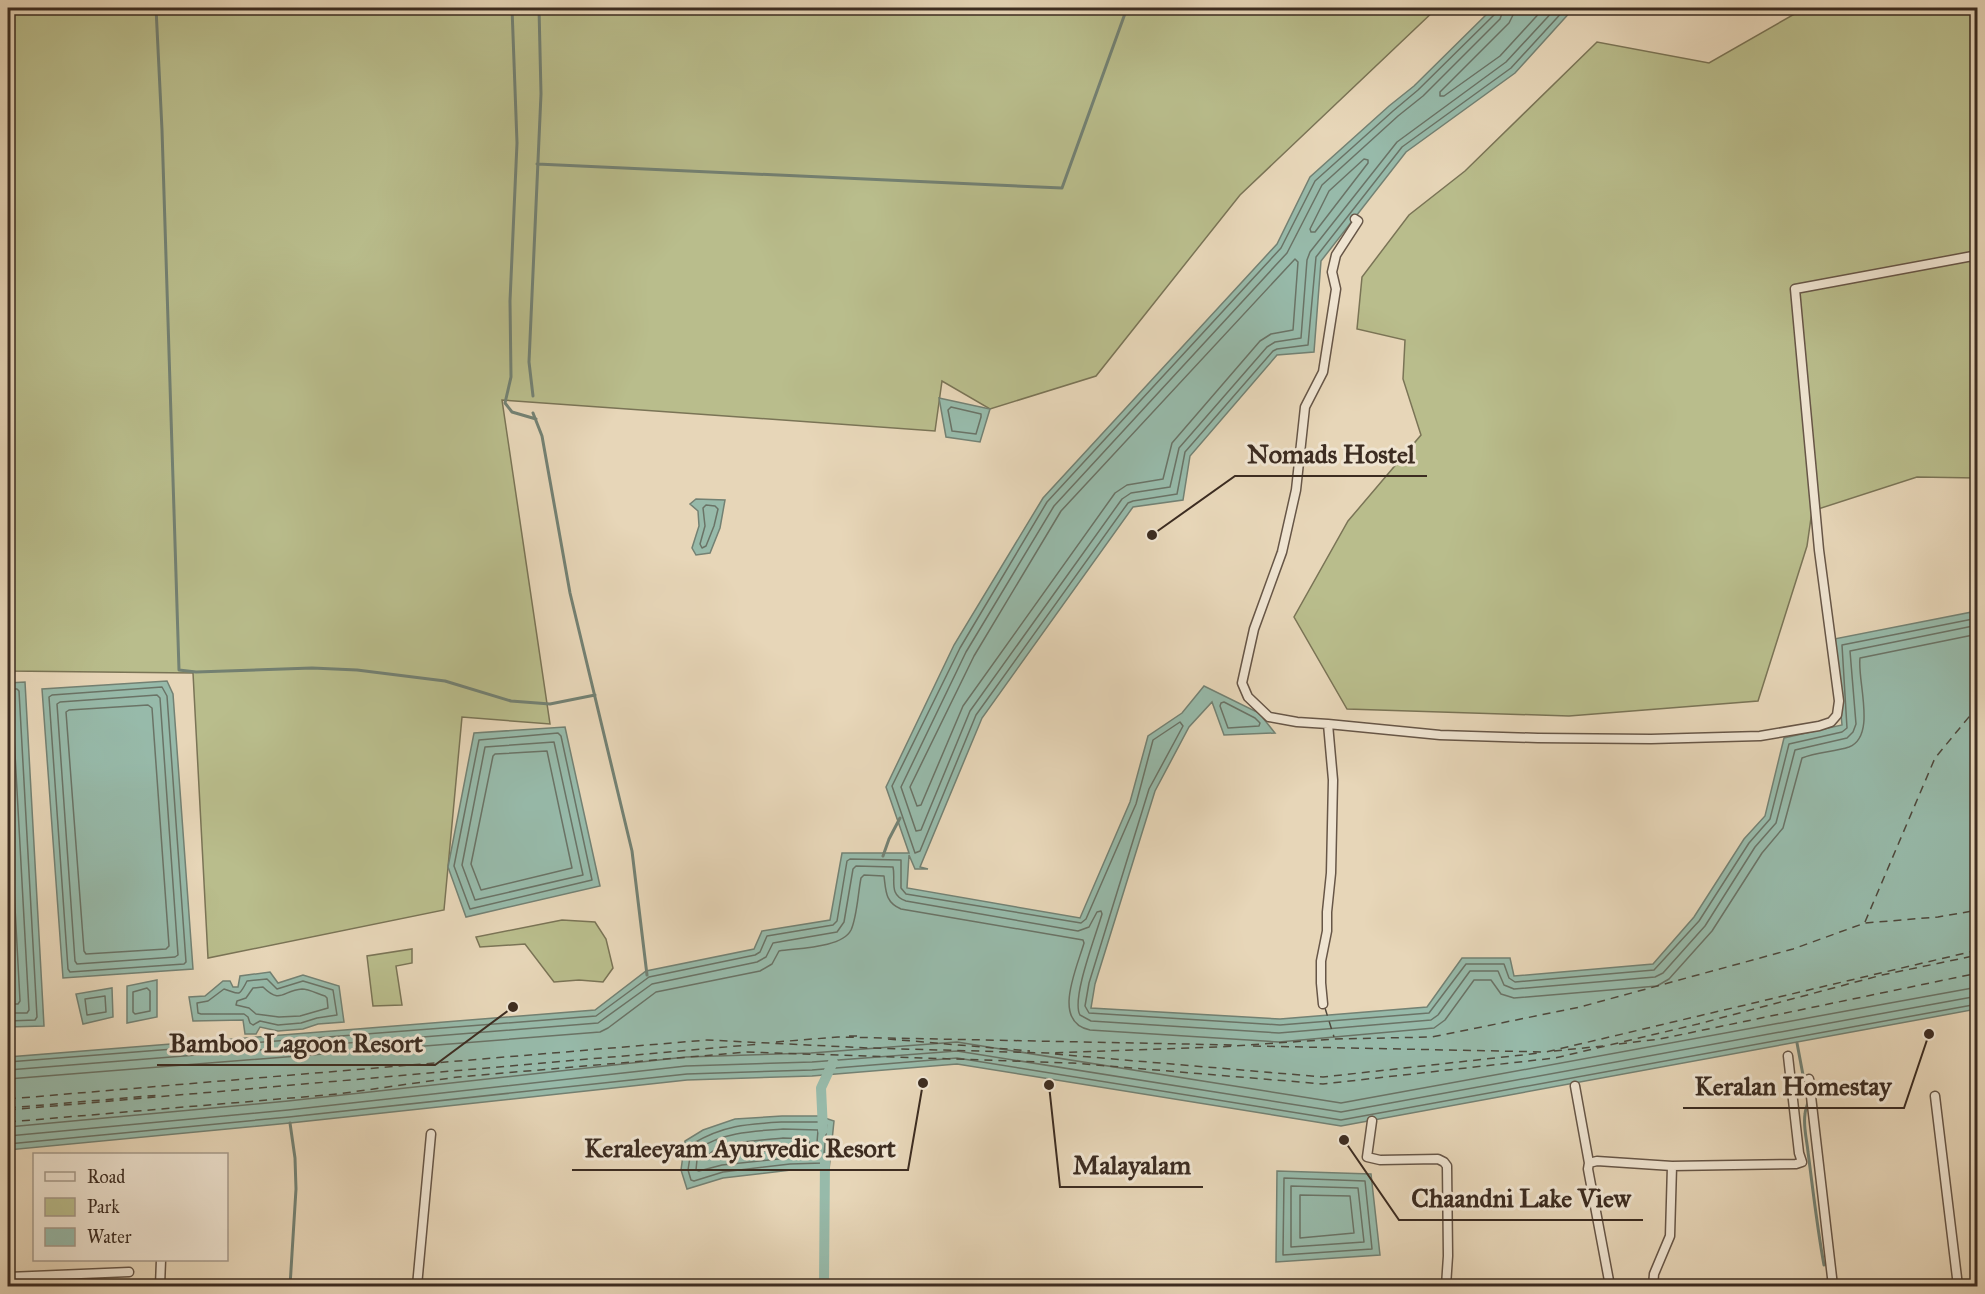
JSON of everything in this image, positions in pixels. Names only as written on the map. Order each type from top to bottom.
[{"type":"street","points":[[1355,219],[1358,221],[1336,255],[1332,272],[1336,289],[1323,372],[1305,407],[1296,490],[1282,552],[1254,628],[1242,683],[1248,697],[1269,717],[1297,722],[1440,735],[1651,739],[1760,736],[1831,722],[1837,714],[1839,701],[1819,550],[1795,289],[1977,255]]},
{"type":"street","points":[[1323,1004],[1321,961],[1327,931],[1331,873],[1333,780],[1328,724]]},
{"type":"street","points":[[1589,1163],[1597,1161],[1672,1166],[1796,1164],[1802,1162],[1788,1056]]},
{"type":"street","points":[[1809,1079],[1833,1287]]},
{"type":"street","points":[[1575,1086],[1610,1287]]},
{"type":"street","points":[[1935,1096],[1958,1287]]},
{"type":"street","points":[[1372,1121],[1367,1157],[1380,1160],[1438,1159],[1444,1161],[1447,1166],[1446,1287]]},
{"type":"street","points":[[417,1287],[431,1134]]},
{"type":"street","points":[[1653,1287],[1654,1274],[1670,1236],[1672,1166]]},
{"type":"street","points":[[160,1287],[161,1261]]},
{"type":"street","points":[[8,1277],[129,1272]]},
{"type":"green space","points":[[8,8],[1437,8],[1240,195],[1096,376],[990,409],[942,381],[935,431],[502,400],[550,724],[462,717],[444,910],[208,958],[193,673],[8,671]]},
{"type":"green space","points":[[1805,8],[1977,8],[1977,478],[1917,477],[1812,511],[1807,546],[1758,701],[1569,716],[1347,709],[1294,617],[1348,521],[1421,435],[1403,379],[1405,340],[1357,329],[1362,277],[1409,215],[1465,171],[1597,42],[1709,63]]},
{"type":"green space","points":[[562,920],[595,922],[606,939],[613,968],[603,982],[579,980],[554,982],[525,944],[480,947],[476,937]]},
{"type":"green space","points":[[412,949],[412,963],[396,966],[402,1005],[373,1006],[367,956]]},
{"type":"water","points":[[1493,8],[1643,8],[1573,9],[1515,73],[1406,152],[1321,261],[1314,352],[1277,355],[1190,456],[1183,500],[1133,507],[982,718],[920,867],[928,869],[915,869],[909,855],[907,888],[1080,918],[1130,802],[1148,736],[1182,713],[1204,686],[1259,713],[1275,733],[1224,735],[1212,702],[1189,727],[1155,791],[1095,984],[1091,1008],[1280,1019],[1427,1007],[1462,958],[1510,958],[1514,976],[1653,964],[1694,917],[1744,839],[1765,816],[1784,738],[1842,725],[1834,639],[1977,611],[1977,1009],[1341,1126],[957,1064],[812,1076],[687,1080],[290,1123],[8,1150],[8,1057],[595,1010],[646,971],[754,949],[762,931],[830,920],[842,853],[909,853],[886,787],[954,645],[1043,498],[1277,244],[1310,177],[1414,86]]},
{"type":"water","points":[[939,398],[990,409],[980,442],[946,437]]},
{"type":"water","points":[[696,499],[725,500],[720,528],[710,553],[696,555],[692,548],[699,526],[698,511],[690,504]]},
{"type":"water","points":[[167,681],[173,694],[193,969],[63,978],[42,689]]},
{"type":"water","points":[[25,682],[44,1026],[8,1027],[8,683]]},
{"type":"water","points":[[565,727],[600,886],[466,917],[448,867],[474,733]]},
{"type":"water","points":[[270,972],[278,983],[303,975],[339,986],[344,1022],[278,1031],[260,1027],[256,1034],[245,1034],[243,1020],[193,1021],[189,997],[205,996],[223,981],[230,981],[233,987],[238,987],[240,976]]},
{"type":"water","points":[[157,980],[157,1017],[127,1023],[127,986]]},
{"type":"water","points":[[112,988],[113,1017],[83,1024],[76,994]]},
{"type":"water","points":[[819,1116],[834,1121],[829,1170],[791,1170],[723,1178],[687,1189],[681,1170],[685,1141],[703,1130],[735,1119]]},
{"type":"water","points":[[1277,1171],[1371,1174],[1380,1255],[1276,1262]]},
{"type":"waterway","points":[[156,8],[179,670],[196,672],[312,668],[357,670],[445,681],[511,701],[550,704],[595,695]]},
{"type":"waterway","points":[[512,8],[517,143],[510,301],[511,377],[505,403],[512,412],[536,419]]},
{"type":"waterway","points":[[533,396],[529,362],[541,94],[539,8]]},
{"type":"waterway","points":[[537,164],[1062,188],[1127,8]]},
{"type":"waterway","points":[[533,413],[542,436],[570,593],[632,851],[647,975]]},
{"type":"waterway","points":[[883,856],[900,818]]},
{"type":"waterway","points":[[1797,1043],[1806,1091]]},
{"type":"waterway","points":[[823,1130],[821,1088],[833,1062]]},
{"type":"waterway","points":[[1808,1101],[1805,1112],[1805,1129],[1824,1265]]},
{"type":"waterway","points":[[290,1123],[295,1158],[296,1189],[290,1286]]},
{"type":"waterway","points":[[824,1286],[825,1158]]},
{"type":"ferry route","points":[[1865,922],[1935,758],[1978,706]]},
{"type":"ferry route","points":[[8,1099],[707,1040],[869,1048],[1047,1053],[1219,1047],[1335,1039],[1432,1037],[1580,1007],[1793,949],[1865,923],[1938,917],[1978,910]]},
{"type":"ferry route","points":[[1253,1046],[1546,1052],[1978,950]]},
{"type":"ferry route","points":[[8,1122],[338,1094],[458,1077],[747,1052],[1072,1063],[1323,1084],[1555,1058],[1698,1024],[1882,975],[1978,955]]},
{"type":"ferry route","points":[[1619,1044],[1660,1039],[1978,973]]},
{"type":"ferry route","points":[[1325,1008],[1334,1037]]},
{"type":"ferry route","points":[[849,1036],[859,1036]]},
{"type":"ferry route","points":[[776,1042],[838,1037],[1233,1045]]},
{"type":"ferry route","points":[[888,1039],[1030,1051]]},
{"type":"ferry route","points":[[8,1110],[760,1044]]},
{"type":"ferry route","points":[[1554,1051],[1603,1046]]},
{"type":"ferry route","points":[[1055,1054],[1323,1077],[1540,1053]]},
{"type":"ferry route","points":[[8,1108],[160,1095]]},
{"type":"place","name":"Nomads Hostel","points":[[1152,535]]},
{"type":"place","name":"Bamboo Lagoon Resort","points":[[513,1007]]},
{"type":"place","name":"Keralan Homestay","points":[[1929,1034]]},
{"type":"place","name":"Keraleeyam Ayurvedic Resort","points":[[923,1083]]},
{"type":"place","name":"Malayalam","points":[[1049,1085]]},
{"type":"place","name":"Chaandni Lake View","points":[[1344,1140]]}]
